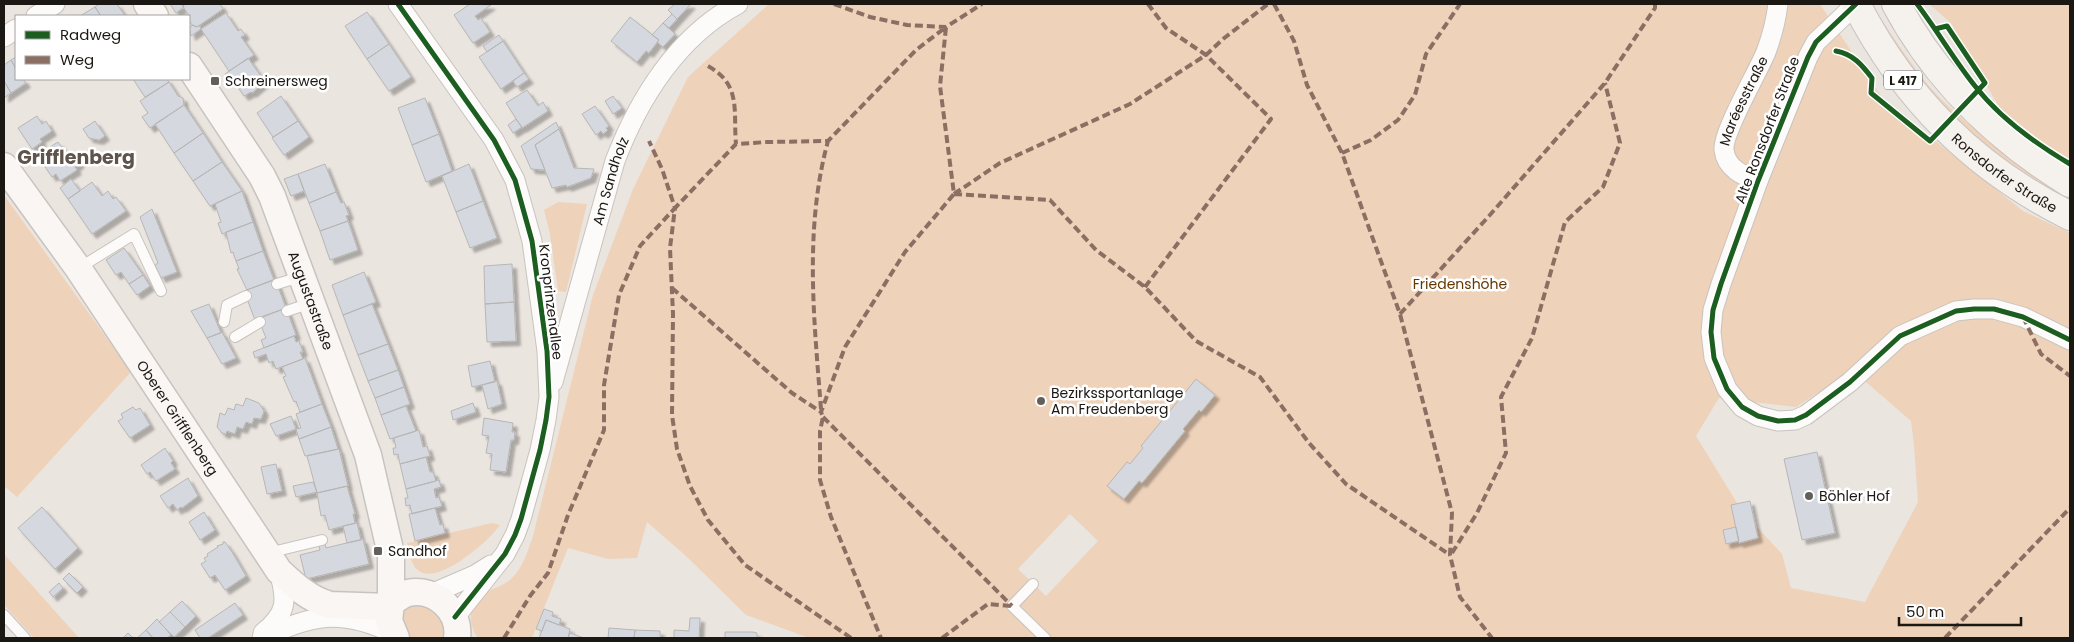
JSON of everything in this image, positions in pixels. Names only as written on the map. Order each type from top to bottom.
[{"type":"main road","points":[[147,4],[154,15]]},
{"type":"main road","name":"Ronsdorfer Straße","points":[[1856,4],[1890,63],[1916,98],[1963,146],[2013,184],[2070,216]]},
{"type":"main road","name":"Ronsdorfer Straße","points":[[1896,4],[1937,67],[1986,121],[2020,150],[2070,183]]},
{"type":"main road","name":"Augustastraße","points":[[190,68],[262,176],[272,196],[289,280],[312,303],[368,454],[391,554],[388,621],[394,636]]},
{"type":"main road","name":"Oberer Grifflenberg","points":[[4,166],[78,268],[273,562],[298,589],[322,603],[340,606],[390,605]]},
{"type":"main road","name":"Augustastraße","points":[[391,554],[424,593],[444,603],[456,628]]},
{"type":"main road","points":[[390,605],[407,593],[424,593]]},
{"type":"street","points":[[38,15],[55,4]]},
{"type":"street","name":"Kronprinzenallee","points":[[398,4],[494,140],[515,180],[532,241],[544,320],[549,397],[540,450],[521,519],[516,534],[456,628]]},
{"type":"street","name":"Am Sandholz","points":[[549,397],[615,161],[627,132],[642,104],[674,56],[699,30],[714,18],[738,4]]},
{"type":"street","name":"Maréesstraße","points":[[1758,181],[1744,176],[1729,165],[1724,149],[1729,130],[1766,53],[1775,24],[1778,4]]},
{"type":"street","name":"Alte Ronsdorfer Straße","points":[[1856,4],[1823,34],[1808,57],[1758,181],[1721,284],[1713,310],[1711,332],[1714,358],[1727,389],[1742,408],[1758,416],[1778,421],[1794,420],[1806,415],[1850,382],[1900,336],[1956,311],[1974,309],[1994,310],[2023,317],[2070,340]]},
{"type":"street","points":[[4,37],[15,30]]},
{"type":"street","name":"Kronprinzenallee","points":[[424,593],[475,574],[498,560]]},
{"type":"street","points":[[253,638],[271,626],[281,614],[284,596],[273,562]]},
{"type":"street","points":[[262,638],[290,626],[319,617],[350,618],[377,626],[394,636]]},
{"type":"lane","points":[[78,268],[134,234],[161,291]]},
{"type":"lane","points":[[224,322],[228,305],[246,296]]},
{"type":"lane","points":[[287,311],[312,303]]},
{"type":"lane","points":[[235,337],[260,322]]},
{"type":"lane","points":[[273,562],[322,540]]},
{"type":"lane","points":[[1033,584],[1012,606],[1045,638]]},
{"type":"lane","points":[[4,615],[25,638]]},
{"type":"green space","name":"Friedenshöhe","points":[[769,4],[1820,4],[1883,99],[2023,211],[2070,233],[2070,638],[809,638],[746,615],[686,556],[647,522],[637,558],[608,559],[568,548],[532,638],[478,638],[471,622],[473,605],[481,595],[512,578],[527,553],[533,536],[593,295],[633,189],[688,77]],"holes":[[[1852,370],[1911,421],[1918,502],[1865,602],[1791,588],[1782,554],[1742,511],[1696,436],[1719,398],[1796,407]],[[1070,514],[1098,541],[1046,596],[1018,569]]]},
{"type":"green space","points":[[1929,4],[2070,4],[2070,160],[2049,148],[1999,107],[1951,23]]},
{"type":"green space","points":[[1876,16],[1881,19],[1928,85],[1943,101],[1977,131],[2070,194],[2070,203],[2044,190],[1979,144],[1934,103]]},
{"type":"green space","points":[[4,195],[131,372],[17,497],[4,486]]},
{"type":"green space","points":[[558,202],[587,204],[566,292],[558,291],[550,234],[544,210]]},
{"type":"green space","points":[[492,523],[500,525],[486,541],[451,567],[428,574],[419,571],[414,565],[407,543]]},
{"type":"green space","points":[[4,554],[79,638],[34,638],[4,605]]},
{"type":"green space","points":[[408,603],[440,607],[449,638],[405,638],[399,613]]},
{"type":"building","points":[[99,4],[117,4],[124,15],[100,15],[95,7]]},
{"type":"building","points":[[170,4],[183,4],[184,7],[176,13]]},
{"type":"building","points":[[220,4],[223,9],[197,27],[192,25],[190,15],[182,5]]},
{"type":"building","points":[[470,4],[491,5],[475,16],[478,20],[481,18],[490,32],[473,43],[454,15]]},
{"type":"building","points":[[675,4],[691,4],[677,19],[668,10]]},
{"type":"building","points":[[95,7],[100,15],[82,15]]},
{"type":"building","points":[[367,12],[389,44],[367,59],[345,26]]},
{"type":"building","points":[[226,13],[238,31],[241,29],[245,35],[241,37],[254,55],[229,71],[201,29]]},
{"type":"building","points":[[672,14],[677,19],[669,28],[663,23]]},
{"type":"building","points":[[630,17],[659,40],[649,53],[646,51],[637,62],[611,41]]},
{"type":"building","points":[[663,23],[675,34],[663,47],[657,42],[659,40],[652,35]]},
{"type":"building","points":[[199,25],[201,29],[191,36],[190,27]]},
{"type":"building","points":[[499,35],[503,41],[487,52],[483,46]]},
{"type":"building","points":[[503,41],[524,73],[501,89],[479,57]]},
{"type":"building","points":[[389,44],[411,77],[389,91],[367,59]]},
{"type":"building","points":[[15,58],[15,67],[11,60]]},
{"type":"building","points":[[248,58],[265,82],[252,93],[244,96],[233,80],[230,82],[225,74]]},
{"type":"building","points":[[11,60],[15,67],[15,80],[24,80],[26,83],[11,93],[4,81],[4,65]]},
{"type":"building","points":[[524,73],[529,79],[517,87],[513,81]]},
{"type":"building","points":[[134,80],[168,80],[169,82],[145,97]]},
{"type":"building","points":[[4,81],[11,93],[4,98]]},
{"type":"building","points":[[169,82],[178,96],[183,98],[184,105],[150,128],[142,117],[148,113],[140,101]]},
{"type":"building","points":[[527,90],[538,106],[543,102],[548,111],[522,128],[506,103]]},
{"type":"building","points":[[281,96],[298,121],[273,137],[257,113]]},
{"type":"building","points":[[613,96],[622,108],[613,114],[605,101]]},
{"type":"building","points":[[425,98],[439,134],[412,145],[398,108]]},
{"type":"building","points":[[184,105],[203,133],[174,153],[155,124]]},
{"type":"building","points":[[595,106],[609,126],[606,128],[608,130],[603,134],[601,131],[596,135],[582,114]]},
{"type":"building","points":[[37,116],[42,124],[46,121],[52,131],[40,139],[42,142],[32,149],[18,128]]},
{"type":"building","points":[[516,119],[522,127],[513,133],[508,125]]},
{"type":"building","points":[[95,121],[105,136],[99,140],[89,138],[83,129]]},
{"type":"building","points":[[298,121],[309,137],[284,155],[272,138]]},
{"type":"building","points":[[556,122],[559,129],[535,145],[545,170],[531,169],[521,146]]},
{"type":"building","points":[[559,129],[574,168],[594,169],[591,178],[567,187],[566,185],[552,188],[535,145]]},
{"type":"building","points":[[203,133],[222,162],[193,181],[174,153]]},
{"type":"building","points":[[439,134],[452,171],[426,182],[412,145]]},
{"type":"building","points":[[58,142],[62,147],[50,154],[47,149]]},
{"type":"building","points":[[62,147],[69,159],[74,156],[80,163],[75,167],[77,170],[60,181],[56,174],[52,177],[42,162]]},
{"type":"building","points":[[222,162],[242,191],[210,206],[193,181]]},
{"type":"building","points":[[325,164],[336,192],[309,203],[298,174]]},
{"type":"building","points":[[469,164],[483,201],[456,212],[442,176]]},
{"type":"building","points":[[298,174],[304,191],[291,196],[284,179]]},
{"type":"building","points":[[71,179],[80,191],[68,199],[60,188]]},
{"type":"building","points":[[92,182],[102,196],[108,191],[113,199],[116,197],[126,211],[92,234],[68,199]]},
{"type":"building","points":[[242,191],[253,222],[222,234],[218,223],[221,222],[215,204]]},
{"type":"building","points":[[336,192],[341,203],[344,202],[349,215],[346,216],[348,221],[320,231],[309,203]]},
{"type":"building","points":[[483,201],[497,238],[470,248],[456,212]]},
{"type":"building","points":[[152,209],[177,272],[161,278],[155,265],[158,263],[140,217]]},
{"type":"building","points":[[348,221],[358,250],[330,260],[320,231]]},
{"type":"building","points":[[253,222],[263,251],[236,261],[233,252],[231,253],[226,232]]},
{"type":"building","points":[[124,248],[143,275],[129,284],[121,272],[116,275],[106,260]]},
{"type":"building","points":[[263,251],[274,280],[247,290],[237,269],[239,269],[236,261]]},
{"type":"building","points":[[512,264],[514,302],[485,304],[484,266]]},
{"type":"building","points":[[364,272],[376,302],[343,315],[332,285]]},
{"type":"building","points":[[143,275],[150,286],[137,295],[129,284]]},
{"type":"building","points":[[275,279],[286,308],[255,320],[244,291]]},
{"type":"building","points":[[514,302],[516,341],[487,342],[485,304]]},
{"type":"building","points":[[209,304],[221,333],[207,338],[191,311]]},
{"type":"building","points":[[372,304],[388,344],[358,355],[343,315]]},
{"type":"building","points":[[286,308],[296,335],[264,348],[261,340],[266,338],[258,318]]},
{"type":"building","points":[[222,332],[236,358],[222,364],[207,338]]},
{"type":"building","points":[[294,336],[296,342],[299,341],[303,352],[300,352],[303,359],[276,369],[273,361],[269,363],[266,354],[255,358],[253,352]]},
{"type":"building","points":[[388,344],[398,370],[368,381],[358,355]]},
{"type":"building","points":[[305,358],[322,404],[300,412],[283,377],[286,376],[282,367]]},
{"type":"building","points":[[490,361],[495,382],[472,387],[468,366]]},
{"type":"building","points":[[398,370],[404,387],[375,398],[368,381]]},
{"type":"building","points":[[1196,379],[1215,395],[1183,429],[1185,431],[1142,483],[1139,481],[1124,499],[1107,486],[1127,462],[1130,464],[1143,448],[1141,446]]},
{"type":"building","points":[[497,381],[502,404],[488,409],[482,385]]},
{"type":"building","points":[[404,387],[410,404],[381,415],[375,398]]},
{"type":"building","points":[[246,398],[259,403],[264,411],[261,419],[254,418],[252,424],[246,422],[243,429],[237,427],[235,434],[227,431],[226,434],[222,433],[217,427],[220,413],[225,415],[228,408],[234,410],[236,404],[243,406]]},
{"type":"building","points":[[473,403],[476,412],[453,420],[451,411]]},
{"type":"building","points":[[322,404],[331,427],[299,439],[296,429],[301,428],[296,414]]},
{"type":"building","points":[[406,406],[416,431],[390,439],[381,415]]},
{"type":"building","points":[[133,407],[136,410],[140,408],[150,425],[130,438],[118,421],[123,418],[121,414]]},
{"type":"building","points":[[291,416],[296,429],[276,436],[270,424]]},
{"type":"building","points":[[484,418],[513,423],[512,432],[515,432],[514,440],[511,440],[506,472],[490,470],[492,454],[486,453],[489,436],[482,435]]},
{"type":"building","points":[[331,427],[338,449],[305,456],[299,439]]},
{"type":"building","points":[[419,430],[423,447],[427,446],[430,456],[400,464],[398,454],[394,455],[393,448],[396,448],[394,438]]},
{"type":"building","points":[[165,448],[173,461],[171,463],[175,469],[156,481],[150,472],[147,474],[141,465]]},
{"type":"building","points":[[339,449],[348,486],[317,493],[307,456]]},
{"type":"building","name":"Böhler Hof","points":[[1817,452],[1835,533],[1802,540],[1784,459]]},
{"type":"building","points":[[426,457],[430,472],[433,472],[436,481],[406,489],[400,464]]},
{"type":"building","points":[[276,464],[282,491],[267,494],[261,467]]},
{"type":"building","points":[[188,478],[198,496],[177,510],[173,504],[168,508],[160,496]]},
{"type":"building","points":[[439,480],[441,487],[434,489],[436,498],[439,497],[442,506],[412,514],[410,505],[406,506],[405,498],[408,498],[406,489]]},
{"type":"building","points":[[313,482],[317,492],[296,497],[293,486]]},
{"type":"building","points":[[347,486],[355,514],[353,514],[355,523],[329,530],[325,515],[321,516],[317,493]]},
{"type":"building","points":[[1750,501],[1758,538],[1739,543],[1731,505]]},
{"type":"building","points":[[42,507],[78,548],[55,569],[18,528]]},
{"type":"building","points":[[435,508],[440,525],[443,524],[445,533],[415,541],[409,514]]},
{"type":"building","points":[[204,512],[215,530],[200,540],[189,522]]},
{"type":"building","points":[[357,523],[361,540],[347,543],[343,526]]},
{"type":"building","points":[[1736,527],[1739,541],[1726,544],[1723,530]]},
{"type":"building","points":[[363,539],[369,564],[306,579],[300,555],[320,550],[319,546],[325,544],[326,548]]},
{"type":"building","points":[[223,542],[232,552],[246,576],[225,590],[215,575],[210,578],[201,564],[206,561],[204,558],[208,556],[207,554],[223,544]]},
{"type":"building","points":[[69,573],[83,587],[77,593],[63,579]]},
{"type":"building","points":[[59,583],[63,588],[53,597],[49,592]]},
{"type":"building","points":[[182,601],[196,616],[185,627],[170,612]]},
{"type":"building","points":[[235,603],[243,615],[208,638],[200,638],[195,630]]},
{"type":"building","points":[[544,609],[553,612],[552,616],[561,619],[559,625],[546,620],[542,631],[536,629]]},
{"type":"building","points":[[170,612],[185,627],[174,637],[159,622]]},
{"type":"building","points":[[690,618],[700,618],[699,638],[674,638],[674,630],[689,631]]},
{"type":"building","points":[[157,619],[171,635],[167,638],[153,638],[146,630]]},
{"type":"building","points":[[546,620],[570,629],[568,638],[539,638]]},
{"type":"building","points":[[609,628],[635,630],[634,638],[608,638]]},
{"type":"building","points":[[146,630],[153,638],[137,638]]},
{"type":"building","points":[[635,630],[660,631],[660,638],[634,638]]},
{"type":"building","points":[[725,632],[757,633],[757,638],[725,638]]},
{"type":"building","points":[[128,633],[133,638],[123,638]]},
{"type":"building","points":[[570,633],[584,638],[568,638]]},
{"type":"marked path","points":[[834,4],[870,17],[907,25],[946,27],[982,4]]},
{"type":"marked path","points":[[1145,287],[1271,119],[1206,55],[1166,28],[1148,4]]},
{"type":"marked path","points":[[954,194],[1000,163],[1130,104],[1206,55],[1223,39],[1268,4]]},
{"type":"marked path","points":[[1274,4],[1294,41],[1307,85],[1342,153],[1400,314],[1452,513],[1450,555],[1460,597],[1492,638]]},
{"type":"marked path","points":[[1342,153],[1371,140],[1398,120],[1415,95],[1426,54],[1460,4]]},
{"type":"marked path","points":[[1400,314],[1489,216],[1605,83],[1655,8],[1655,4]]},
{"type":"marked path","points":[[851,638],[745,565],[708,520],[690,486],[677,449],[672,415],[673,314],[670,248],[675,208],[736,144],[828,141],[916,50],[946,27],[940,86],[954,194],[905,252],[845,347],[821,412],[823,417],[820,431],[820,480],[831,517],[881,638]]},
{"type":"marked path","points":[[708,66],[719,73],[731,90],[735,110],[736,144]]},
{"type":"marked path","points":[[1452,553],[1477,513],[1506,453],[1501,397],[1532,338],[1565,222],[1603,187],[1620,143],[1605,83]]},
{"type":"marked path","points":[[504,638],[530,596],[548,573],[568,515],[604,430],[604,385],[619,295],[640,246],[675,208],[662,169],[649,141]]},
{"type":"marked path","points":[[821,409],[814,308],[813,241],[816,207],[828,141]]},
{"type":"marked path","points":[[954,194],[1050,200],[1096,250],[1145,287],[1196,341],[1260,377],[1309,443],[1346,484],[1450,555]]},
{"type":"marked path","points":[[672,288],[792,393],[821,412]]},
{"type":"marked path","points":[[2023,317],[2041,354],[2070,376]]},
{"type":"marked path","points":[[823,417],[1012,606]]},
{"type":"marked path","points":[[1945,638],[2070,508]]},
{"type":"marked path","points":[[942,638],[988,604],[1012,606]]},
{"type":"cycle path","points":[[398,4],[494,140],[515,180],[532,241],[547,351],[549,397],[546,420],[540,450],[521,519],[505,554],[455,617]]},
{"type":"cycle path","points":[[1856,4],[1816,42],[1808,57],[1758,181],[1721,284],[1713,310],[1711,332],[1714,358],[1727,389],[1742,407],[1758,416],[1778,421],[1795,420],[1806,415],[1850,382],[1900,336],[1956,311],[1994,309],[2023,317],[2070,340]]},
{"type":"cycle path","points":[[1917,4],[1985,98],[2019,130],[2070,164]]},
{"type":"cycle path","points":[[1836,51],[1852,57],[1861,65],[1872,78],[1871,93],[1930,141],[1985,83],[1947,26],[1935,29]]},
{"type":"place","name":"Schreinersweg","points":[[215,81]]},
{"type":"place","name":"Bezirkssportanlage Am Freudenberg","points":[[1041,401]]},
{"type":"place","name":"Böhler Hof","points":[[1809,496]]},
{"type":"place","name":"Sandhof","points":[[378,551]]},
{"type":"district","name":"Grifflenberg","points":[[76,157]]}]
